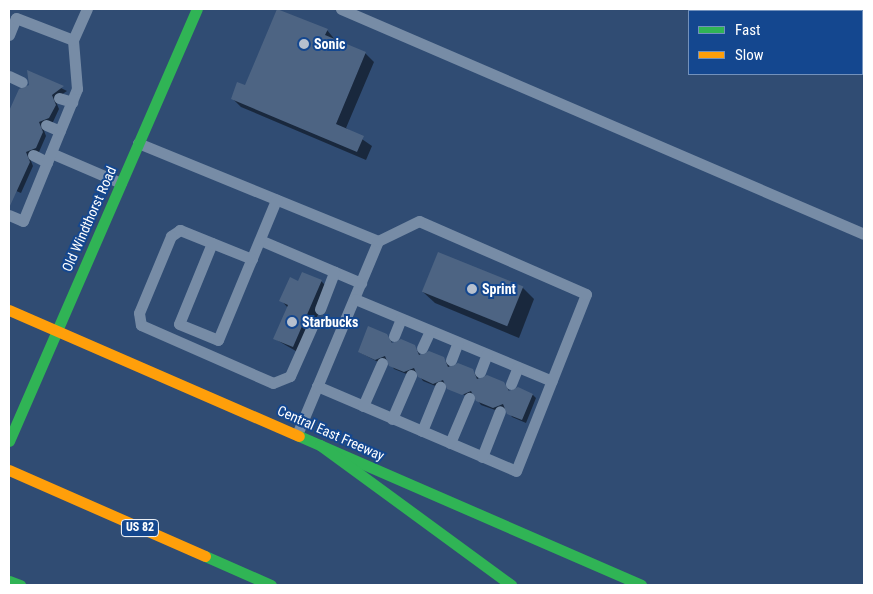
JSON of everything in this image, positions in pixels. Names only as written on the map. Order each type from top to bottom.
[{"type":"main road","name":"Old Windthorst Road","points":[[9,441],[197,9]]},
{"type":"main road","name":"Central East Freeway","points":[[9,310],[641,585]]},
{"type":"main road","points":[[320,445],[510,585]]},
{"type":"main road","name":"US 82","points":[[9,470],[270,585]]},
{"type":"main road","points":[[9,581],[20,585]]},
{"type":"lane","points":[[9,215],[23,221],[77,89],[73,40],[87,9]]},
{"type":"lane","points":[[341,9],[864,234]]},
{"type":"lane","points":[[9,35],[16,18],[73,40]]},
{"type":"lane","points":[[9,76],[22,82]]},
{"type":"lane","points":[[59,98],[72,102]]},
{"type":"lane","points":[[46,125],[60,131]]},
{"type":"lane","points":[[138,143],[378,241]]},
{"type":"lane","points":[[33,156],[49,157],[121,183]]},
{"type":"lane","points":[[212,243],[179,324],[218,340],[276,200]]},
{"type":"lane","points":[[297,435],[317,386],[355,300],[378,241],[419,221],[586,294],[516,471],[317,386]]},
{"type":"lane","points":[[252,259],[180,230],[171,236],[139,313],[141,325],[273,383],[290,376],[314,322]]},
{"type":"lane","points":[[260,240],[361,283]]},
{"type":"lane","points":[[320,309],[334,272]]},
{"type":"lane","points":[[355,300],[552,381]]},
{"type":"lane","points":[[394,336],[401,319]]},
{"type":"lane","points":[[422,348],[430,330]]},
{"type":"lane","points":[[451,360],[458,342]]},
{"type":"lane","points":[[480,372],[487,354]]},
{"type":"lane","points":[[363,406],[382,363]]},
{"type":"lane","points":[[511,384],[518,367]]},
{"type":"lane","points":[[392,418],[411,375]]},
{"type":"lane","points":[[422,431],[440,387]]},
{"type":"lane","points":[[450,443],[469,398]]},
{"type":"lane","points":[[482,456],[500,411]]},
{"type":"building","points":[[277,9],[328,29],[325,35],[366,52],[336,124],[364,136],[357,152],[231,99],[237,82],[245,85]]},
{"type":"building","points":[[27,70],[64,86],[52,95],[56,105],[49,118],[39,122],[43,132],[36,148],[26,152],[30,162],[9,208],[9,111],[19,89],[29,85]]},
{"type":"building","name":"Sprint","points":[[438,252],[523,286],[507,326],[422,292]]},
{"type":"building","name":"Starbucks","points":[[302,272],[322,280],[293,347],[273,339],[288,305],[279,301],[290,277],[298,281]]},
{"type":"building","points":[[368,326],[387,334],[392,343],[401,339],[415,345],[419,355],[429,351],[444,357],[448,367],[458,363],[473,369],[477,379],[487,375],[504,382],[509,391],[518,387],[533,394],[522,420],[507,414],[503,404],[493,408],[476,401],[471,391],[462,395],[447,389],[443,380],[433,384],[418,377],[414,368],[404,372],[389,366],[385,356],[375,360],[358,352]]},
{"type":"traffic: fast","points":[[9,441],[197,9]]},
{"type":"traffic: fast","points":[[299,436],[641,585]]},
{"type":"traffic: fast","points":[[320,445],[511,585]]},
{"type":"traffic: fast","points":[[205,556],[271,585]]},
{"type":"traffic: fast","points":[[9,581],[20,585]]},
{"type":"traffic: slow","points":[[9,310],[299,436]]},
{"type":"traffic: slow","points":[[9,470],[205,556]]},
{"type":"place","name":"Sonic","points":[[304,44]]},
{"type":"place","name":"Sprint","points":[[472,289]]},
{"type":"place","name":"Starbucks","points":[[292,322]]}]
